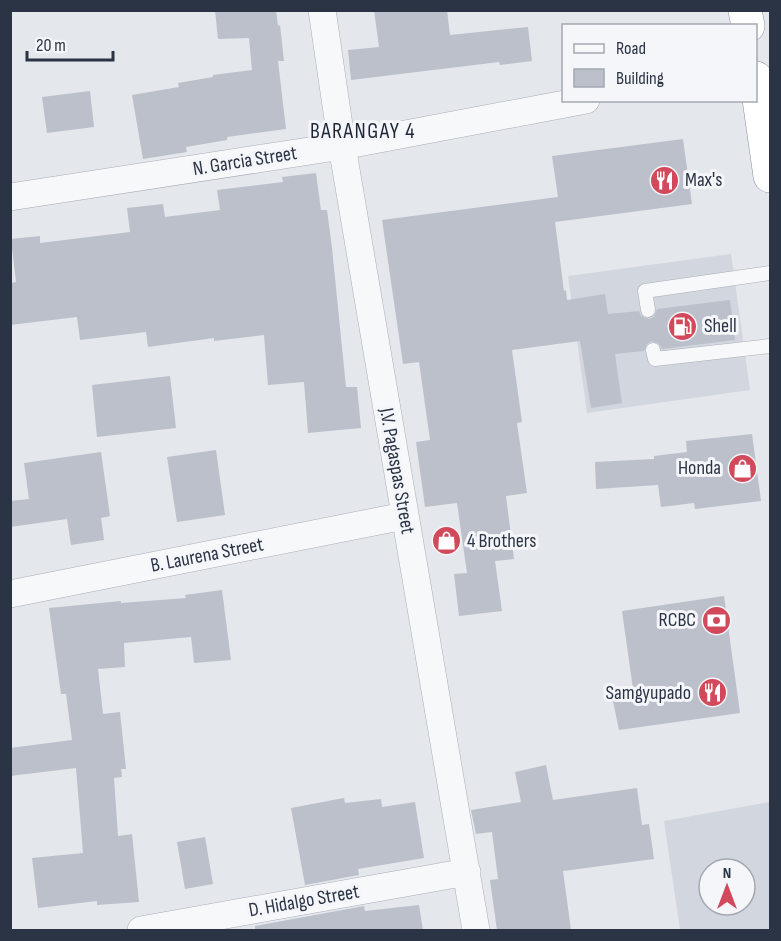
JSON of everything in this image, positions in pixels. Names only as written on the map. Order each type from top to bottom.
[{"type":"highway","points":[[757,85],[771,176]]},
{"type":"street","name":"J.V. Pagaspas Street","points":[[322,10],[342,146],[476,930]]},
{"type":"street","name":"N. Garcia Street","points":[[10,197],[342,146],[575,102]]},
{"type":"street","name":"B. Laurena Street","points":[[10,594],[404,516]]},
{"type":"street","name":"D. Hidalgo Street","points":[[141,930],[467,872]]},
{"type":"lane","points":[[648,310],[645,291],[771,273]]},
{"type":"lane","points":[[653,350],[655,359],[771,346]]},
{"type":"shaded area","points":[[731,254],[750,390],[587,413],[568,276]]},
{"type":"shaded area","points":[[770,802],[770,930],[680,930],[664,821]]},
{"type":"building","points":[[215,10],[276,10],[284,61],[278,61],[286,129],[227,137],[227,140],[186,147],[187,152],[143,159],[132,95],[179,87],[178,83],[213,77],[213,75],[252,70],[249,38],[218,39]]},
{"type":"building","points":[[374,10],[447,10],[450,35],[528,27],[532,61],[500,65],[499,62],[351,80],[348,50],[379,47]]},
{"type":"building","points":[[90,91],[94,127],[47,133],[42,97]]},
{"type":"building","points":[[683,139],[692,204],[555,222],[564,291],[566,290],[567,300],[605,294],[608,314],[639,311],[641,316],[649,319],[654,317],[657,309],[730,300],[735,340],[662,349],[659,344],[652,341],[647,344],[644,351],[615,354],[622,403],[591,408],[580,341],[512,350],[522,422],[517,423],[527,493],[506,496],[514,559],[495,561],[502,611],[459,616],[454,574],[467,573],[457,503],[425,507],[416,442],[430,440],[419,362],[403,364],[382,220],[558,197],[552,156]]},
{"type":"building","points":[[316,173],[321,210],[327,210],[346,387],[357,387],[361,428],[308,433],[304,382],[268,385],[264,335],[214,341],[214,338],[148,347],[146,332],[80,340],[77,317],[10,325],[10,283],[16,282],[11,239],[40,236],[40,243],[130,232],[127,208],[163,204],[165,217],[220,210],[217,190],[283,182],[282,177]]},
{"type":"building","points":[[170,376],[176,428],[97,437],[92,385]]},
{"type":"building","points":[[752,434],[761,501],[695,509],[694,503],[661,507],[658,485],[596,489],[595,462],[654,459],[654,456],[687,452],[686,441]]},
{"type":"building","points":[[216,450],[225,515],[177,522],[167,457]]},
{"type":"building","points":[[101,452],[110,516],[101,518],[104,540],[71,545],[67,519],[10,527],[10,501],[29,499],[24,463]]},
{"type":"building","points":[[222,590],[231,660],[194,663],[191,637],[124,643],[125,667],[98,669],[103,714],[120,712],[126,769],[121,769],[122,777],[114,778],[118,836],[132,834],[139,902],[97,905],[97,901],[38,908],[32,858],[83,853],[76,768],[10,776],[10,748],[72,740],[66,694],[61,694],[49,608],[186,598],[185,595]]},
{"type":"building","points":[[724,596],[740,713],[619,730],[613,701],[634,696],[622,611]]},
{"type":"building","points":[[546,765],[553,800],[637,788],[642,825],[649,824],[654,859],[563,871],[571,930],[497,930],[490,880],[498,879],[492,832],[476,834],[471,810],[521,802],[515,772]]},
{"type":"building","points":[[344,798],[345,803],[381,799],[382,807],[415,802],[424,858],[358,869],[359,875],[305,885],[291,808]]},
{"type":"building","points":[[205,837],[213,884],[185,889],[177,842]]},
{"type":"building","points":[[419,905],[423,930],[255,930],[255,926],[364,906],[365,911]]},
{"type":"place","name":"Max's","points":[[664,180]]},
{"type":"place","name":"Shell","points":[[683,326]]},
{"type":"place","name":"Honda","points":[[742,468]]},
{"type":"place","name":"4 Brothers","points":[[446,541]]},
{"type":"place","name":"RCBC","points":[[717,620]]},
{"type":"place","name":"Samgyupado","points":[[712,693]]},
{"type":"district","name":"BARANGAY 4","points":[[363,131]]}]
